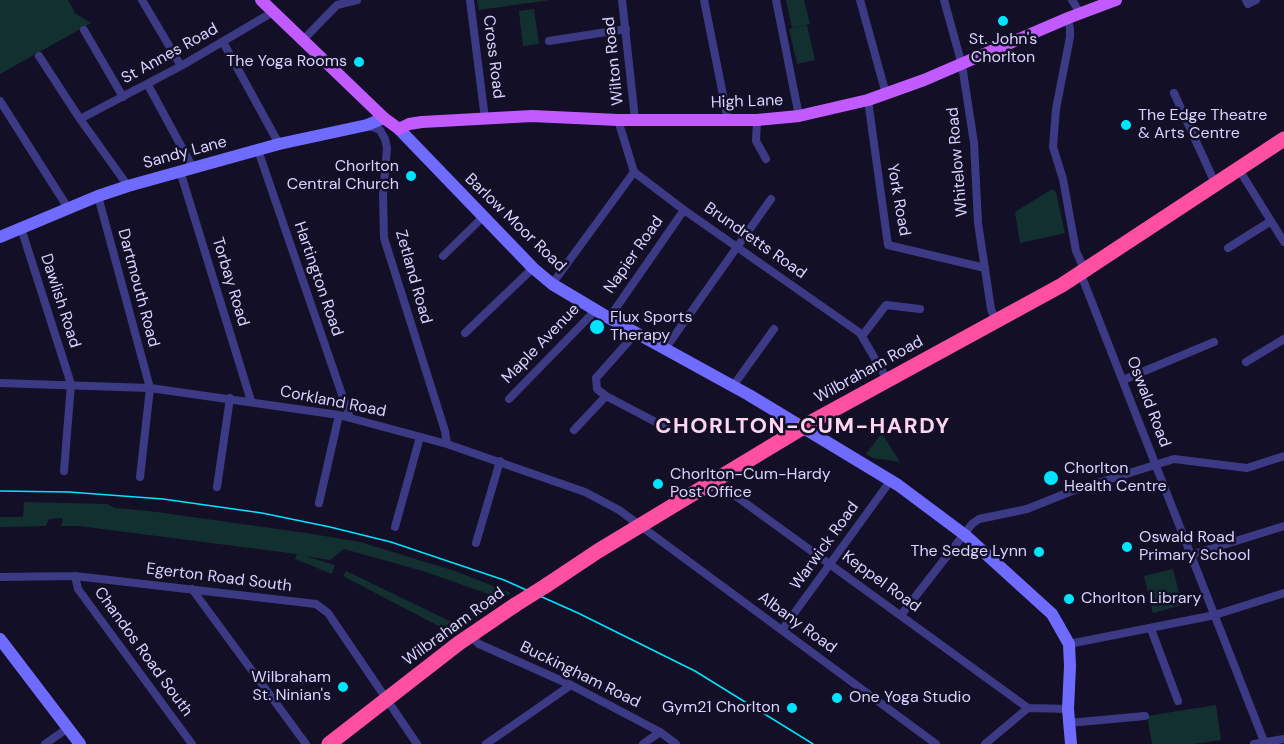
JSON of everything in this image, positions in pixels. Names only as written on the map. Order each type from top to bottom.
[{"type":"highway","name":"Wilbraham Road","points":[[329,744],[469,635],[515,605],[803,427],[996,322],[1082,271],[1284,139]]},
{"type":"main road","name":"Barlow Moor Road","points":[[261,0],[384,118],[399,129],[533,268],[552,284],[733,386],[891,480],[965,535],[1052,614],[1069,644]]},
{"type":"main road","name":"High Lane","points":[[399,129],[409,124],[422,122],[532,116],[618,120],[757,120],[799,116],[886,94],[962,65],[1116,0]]},
{"type":"main road","name":"Sandy Lane","points":[[2,232],[21,228],[128,186],[279,144],[367,125],[384,118]]},
{"type":"main road","points":[[0,639],[80,744]]},
{"type":"main road","points":[[1069,644],[1068,709],[1071,744]]},
{"type":"street","points":[[142,0],[181,66]]},
{"type":"street","points":[[303,40],[338,5],[357,0]]},
{"type":"street","name":"Cross Road","points":[[470,0],[486,118]]},
{"type":"street","name":"Wilton Road","points":[[622,0],[635,119]]},
{"type":"street","points":[[704,0],[728,120]]},
{"type":"street","points":[[776,0],[799,116]]},
{"type":"street","points":[[860,0],[886,94]]},
{"type":"street","name":"Whitelow Road","points":[[944,0],[962,65],[974,143],[978,223],[991,309],[996,322]]},
{"type":"street","points":[[1072,0],[1074,16]]},
{"type":"street","points":[[1246,0],[1248,4],[1256,0]]},
{"type":"street","name":"St Annes Road","points":[[80,119],[148,85],[273,12]]},
{"type":"street","name":"Oswald Road","points":[[1074,16],[1056,110],[1053,147],[1063,179],[1076,250],[1082,271],[1264,743]]},
{"type":"street","points":[[549,41],[626,29]]},
{"type":"street","points":[[84,30],[123,97]]},
{"type":"street","points":[[223,42],[279,144]]},
{"type":"street","points":[[39,56],[128,186]]},
{"type":"street","name":"Torbay Road","points":[[148,85],[187,169],[251,401]]},
{"type":"street","points":[[1173,93],[1215,183]]},
{"type":"street","name":"York Road","points":[[868,100],[888,245],[985,268]]},
{"type":"street","points":[[0,101],[68,208]]},
{"type":"street","points":[[552,284],[634,172],[618,120]]},
{"type":"street","points":[[757,120],[756,141],[766,159]]},
{"type":"street","name":"Zetland Road","points":[[367,125],[380,130],[386,140],[384,238],[445,431],[447,444]]},
{"type":"street","name":"Hartington Road","points":[[258,150],[350,418]]},
{"type":"street","points":[[1238,168],[1284,242]]},
{"type":"street","name":"Brundretts Road","points":[[634,172],[862,336],[888,381]]},
{"type":"street","name":"Dartmouth Road","points":[[98,196],[150,388]]},
{"type":"street","points":[[665,349],[771,199]]},
{"type":"street","name":"Napier Road","points":[[609,318],[684,210]]},
{"type":"street","points":[[443,256],[484,216]]},
{"type":"street","points":[[1228,248],[1271,221]]},
{"type":"street","name":"Dawlish Road","points":[[21,228],[71,384]]},
{"type":"street","points":[[465,333],[533,268]]},
{"type":"street","points":[[862,336],[886,305],[920,309]]},
{"type":"street","name":"Maple Avenue","points":[[509,399],[590,316],[594,309]]},
{"type":"street","points":[[733,386],[774,329]]},
{"type":"street","points":[[636,333],[596,378],[597,389],[669,429]]},
{"type":"street","points":[[1246,362],[1284,339]]},
{"type":"street","points":[[1124,380],[1214,342]]},
{"type":"street","name":"Corkland Road","points":[[0,383],[150,388],[339,415],[420,436],[500,461],[603,499],[640,526]]},
{"type":"street","points":[[64,471],[71,384]]},
{"type":"street","points":[[140,477],[150,388]]},
{"type":"street","points":[[574,430],[606,396]]},
{"type":"street","points":[[217,487],[230,398]]},
{"type":"street","points":[[319,503],[339,415]]},
{"type":"street","points":[[395,527],[420,436]]},
{"type":"street","points":[[901,615],[972,524],[979,519],[1027,509],[1072,491],[1174,459],[1247,468],[1284,456]]},
{"type":"street","points":[[476,543],[500,461]]},
{"type":"street","name":"Warwick Road","points":[[782,630],[891,480]]},
{"type":"street","name":"Keppel Road","points":[[715,481],[1028,708]]},
{"type":"street","points":[[1191,555],[1284,525]]},
{"type":"street","name":"Albany Road","points":[[640,526],[936,744]]},
{"type":"street","name":"Egerton Road South","points":[[0,577],[75,576],[316,604],[328,613],[417,744]]},
{"type":"street","name":"Chandos Road South","points":[[75,576],[78,589],[192,744]]},
{"type":"street","points":[[192,589],[306,744]]},
{"type":"street","points":[[1069,644],[1215,615],[1284,595]]},
{"type":"street","points":[[1151,629],[1178,701]]},
{"type":"street","name":"Buckingham Road","points":[[469,635],[479,644],[571,685],[660,732],[676,744]]},
{"type":"street","points":[[486,744],[571,685]]},
{"type":"street","points":[[985,744],[1028,708],[1068,709]]},
{"type":"street","points":[[1069,723],[1145,716]]},
{"type":"street","points":[[45,744],[68,728]]},
{"type":"street","points":[[643,744],[660,732]]},
{"type":"street","points":[[1254,744],[1284,739]]},
{"type":"green space","points":[[0,0],[68,0],[75,13],[91,23],[0,74]]},
{"type":"green space","points":[[477,0],[550,0],[479,10]]},
{"type":"green space","points":[[786,0],[804,0],[810,24],[792,28]]},
{"type":"green space","points":[[534,9],[539,44],[523,46],[519,11]]},
{"type":"green space","points":[[807,25],[815,60],[797,64],[789,29]]},
{"type":"green space","points":[[1052,189],[1056,192],[1065,233],[1020,243],[1015,212]]},
{"type":"green space","points":[[882,433],[900,462],[873,458],[866,454]]},
{"type":"green space","points":[[24,502],[107,504],[115,508],[360,542],[455,571],[511,593],[503,599],[423,571],[344,549],[330,560],[305,556],[335,565],[332,574],[295,559],[297,554],[79,526],[61,526],[63,518],[49,519],[46,526],[0,527],[0,517],[23,517]]},
{"type":"green space","points":[[1173,569],[1182,605],[1153,613],[1144,576]]},
{"type":"green space","points":[[346,571],[456,624],[452,633],[343,576]]},
{"type":"green space","points":[[1216,705],[1221,740],[1194,744],[1152,744],[1147,716]]},
{"type":"tram line","points":[[0,491],[69,492],[163,499],[262,513],[391,542],[504,580],[578,613],[695,671],[813,744]]},
{"type":"place","name":"St. John's Chorlton","points":[[1003,21]]},
{"type":"place","name":"The Yoga Rooms","points":[[359,62]]},
{"type":"place","name":"The Edge Theatre & Arts Centre","points":[[1126,125]]},
{"type":"place","name":"Chorlton Central Church","points":[[411,176]]},
{"type":"place","name":"Flux Sports Therapy","points":[[597,327]]},
{"type":"place","name":"Chorlton Health Centre","points":[[1051,478]]},
{"type":"place","name":"Chorlton-Cum-Hardy Post Office","points":[[658,484]]},
{"type":"place","name":"Oswald Road Primary School","points":[[1127,547]]},
{"type":"place","name":"The Sedge Lynn","points":[[1039,552]]},
{"type":"place","name":"Chorlton Library","points":[[1069,599]]},
{"type":"place","name":"Wilbraham St. Ninian's","points":[[343,687]]},
{"type":"place","name":"One Yoga Studio","points":[[837,698]]},
{"type":"place","name":"Gym21 Chorlton","points":[[792,708]]},
{"type":"district","name":"CHORLTON-CUM-HARDY","points":[[803,427]]}]
